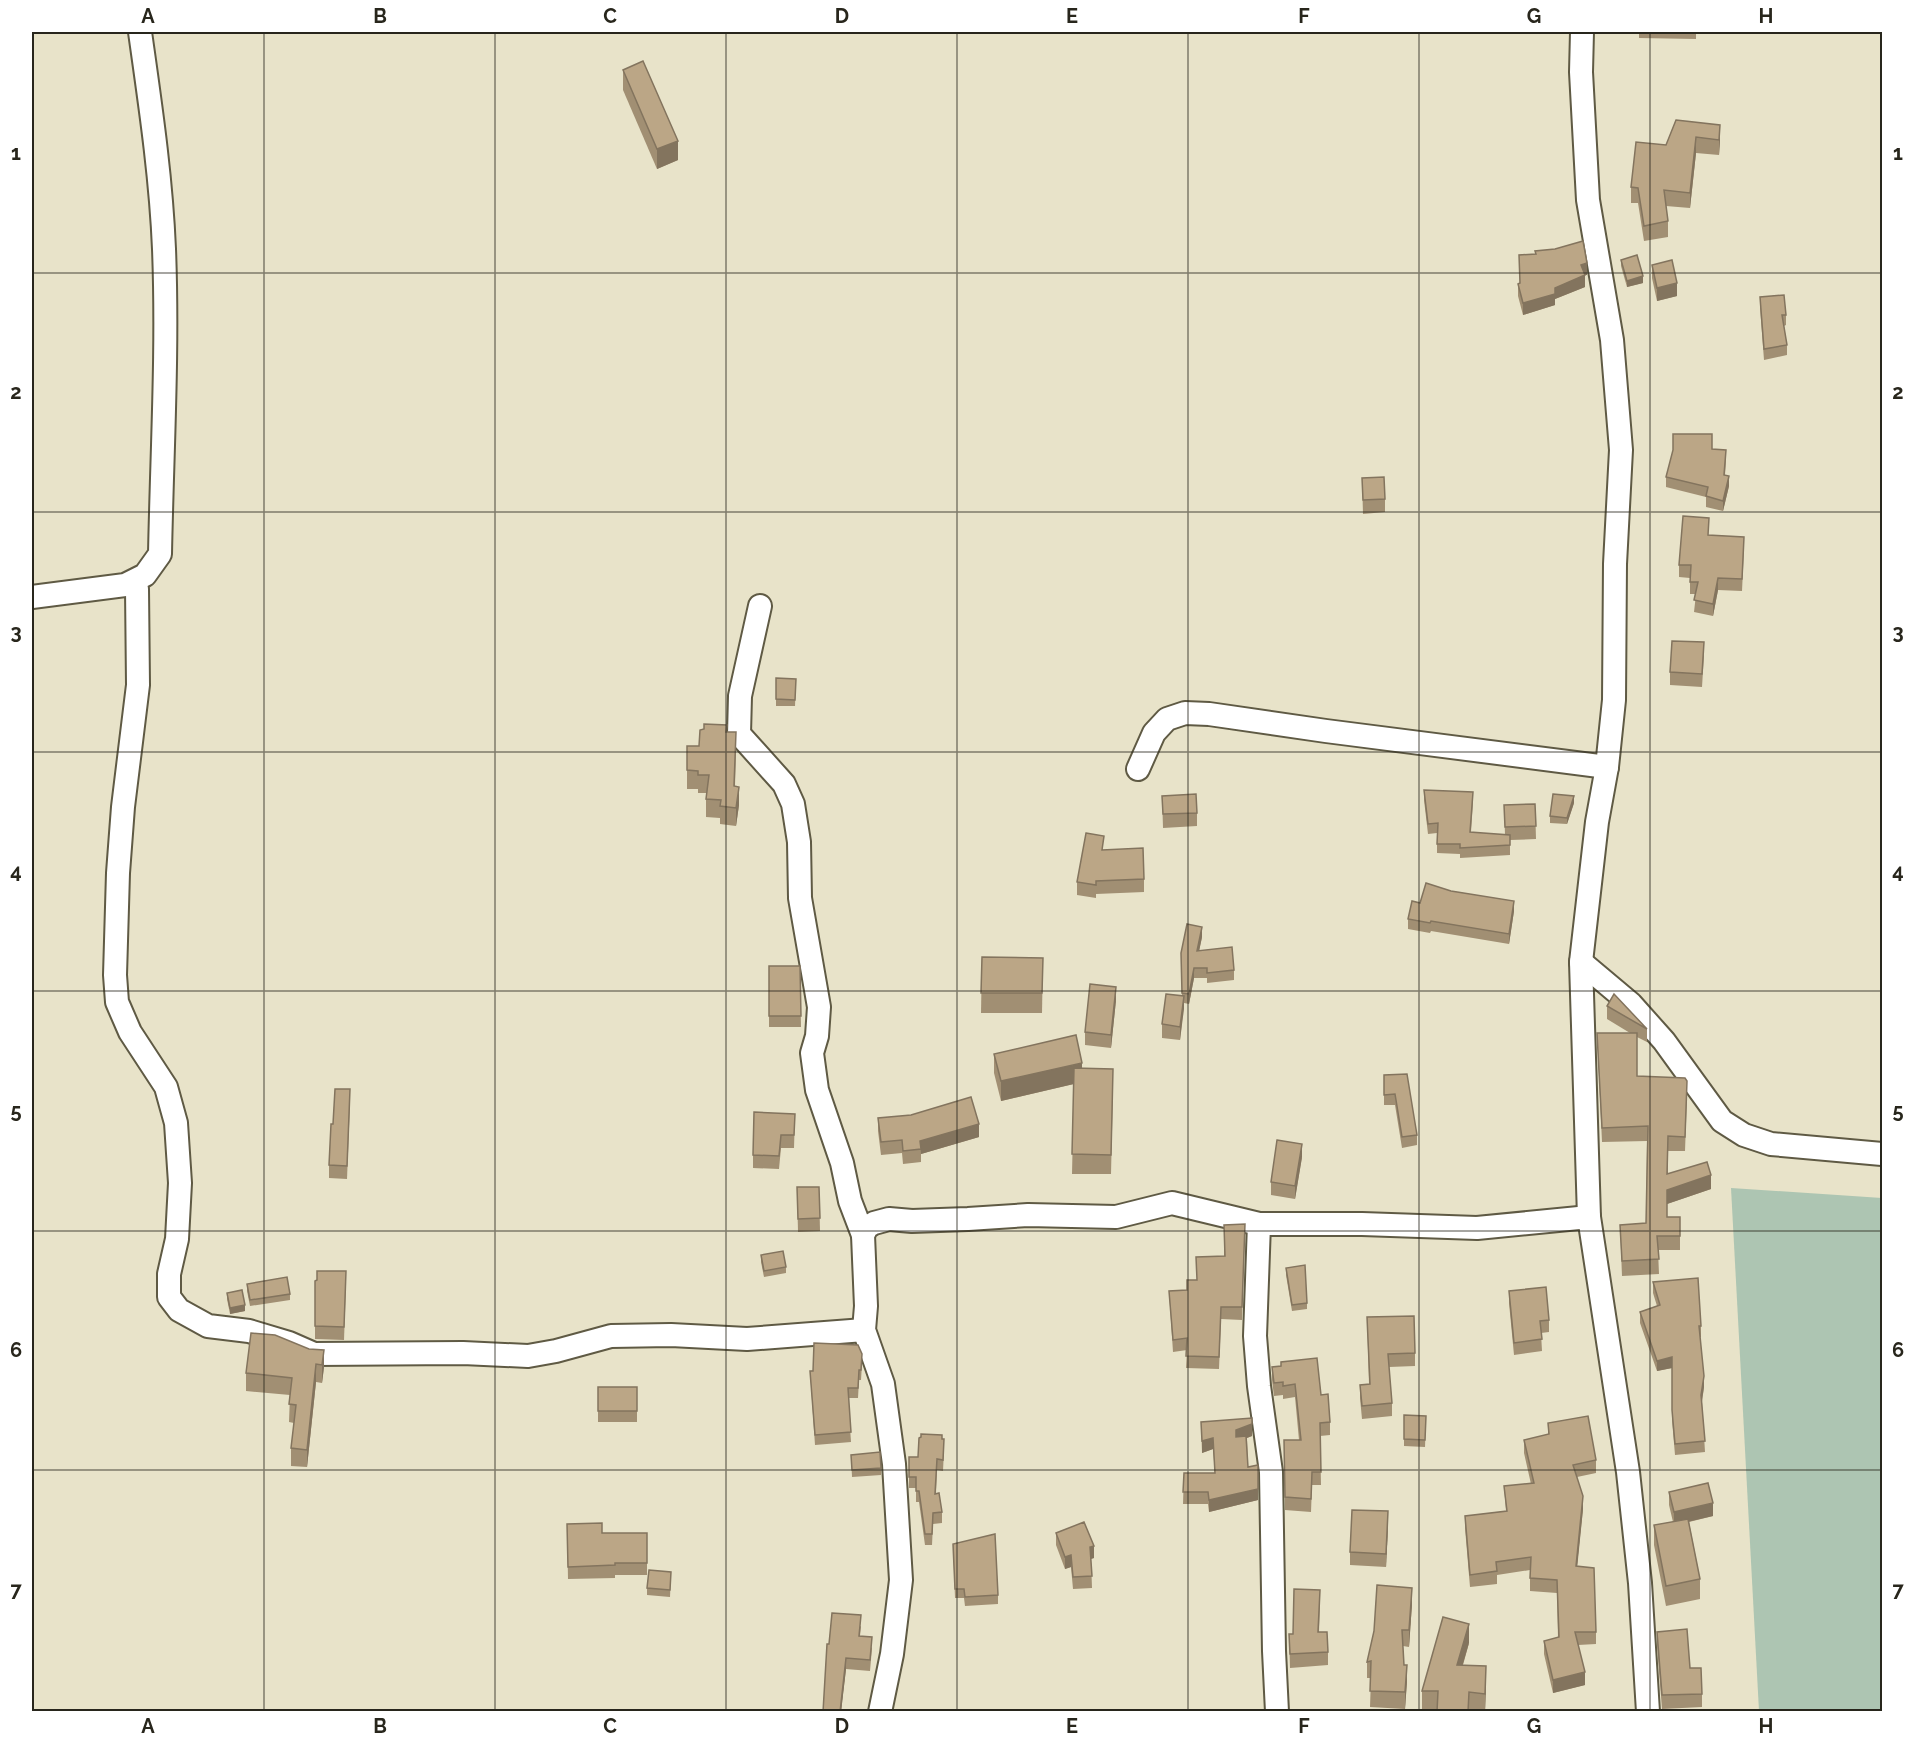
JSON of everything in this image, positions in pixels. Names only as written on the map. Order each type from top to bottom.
[{"type":"street","points":[[32,597],[125,585],[145,574],[159,554],[165,351],[164,248],[152,119],[140,32]]},
{"type":"street","points":[[1582,32],[1581,72],[1588,200],[1612,340],[1621,450],[1615,564],[1614,700],[1581,962],[1589,1217],[1629,1472],[1640,1583],[1648,1712]]},
{"type":"street","points":[[137,590],[138,685],[123,807],[118,873],[115,975],[117,1002],[130,1032],[166,1087],[176,1123],[180,1183],[177,1239],[169,1274],[170,1297],[179,1310],[208,1326],[249,1331],[314,1354],[463,1353],[528,1356],[611,1336],[671,1335],[747,1339],[864,1330]]},
{"type":"street","points":[[760,606],[740,696],[739,734],[784,784],[793,804],[799,842],[800,898],[819,1007],[813,1053],[817,1090],[842,1162],[850,1201],[863,1235],[866,1306],[864,1330],[883,1384],[894,1464],[901,1580],[892,1654],[880,1712]]},
{"type":"street","points":[[1138,770],[1154,733],[1167,718],[1185,713],[1209,714],[1607,767]]},
{"type":"street","points":[[1581,962],[1631,1004],[1664,1041],[1722,1121],[1744,1135],[1771,1144],[1882,1154]]},
{"type":"street","points":[[863,1235],[867,1227],[889,1219],[912,1221],[1028,1215],[1116,1217],[1172,1203],[1259,1224],[1362,1224],[1478,1228],[1589,1217]]},
{"type":"street","points":[[1259,1224],[1255,1336],[1259,1386],[1271,1472],[1277,1712]]},
{"type":"green space","points":[[1731,1188],[1882,1198],[1882,1711],[1759,1711]]},
{"type":"building","points":[[643,61],[678,141],[657,149],[623,70]]},
{"type":"building","points":[[1676,120],[1720,125],[1719,140],[1696,137],[1690,193],[1664,190],[1668,221],[1644,226],[1638,188],[1631,187],[1636,142],[1666,145]]},
{"type":"building","points":[[1583,241],[1587,263],[1581,265],[1585,275],[1555,288],[1555,294],[1523,303],[1518,284],[1520,283],[1519,255],[1536,254],[1535,251],[1555,249]]},
{"type":"building","points":[[1637,255],[1643,276],[1627,281],[1621,260]]},
{"type":"building","points":[[1672,260],[1677,283],[1657,288],[1652,265]]},
{"type":"building","points":[[1784,295],[1786,315],[1782,315],[1787,345],[1764,349],[1760,297]]},
{"type":"building","points":[[1673,434],[1712,434],[1712,449],[1726,450],[1724,475],[1729,476],[1723,501],[1706,496],[1708,487],[1666,477],[1673,450]]},
{"type":"building","points":[[1384,477],[1385,499],[1363,500],[1362,478]]},
{"type":"building","points":[[1683,516],[1709,518],[1708,535],[1744,537],[1742,579],[1718,578],[1713,604],[1694,600],[1698,582],[1690,582],[1691,565],[1679,565]]},
{"type":"building","points":[[1672,641],[1704,642],[1702,674],[1670,672]]},
{"type":"building","points":[[776,678],[796,679],[795,700],[776,699]]},
{"type":"building","points":[[704,724],[727,725],[726,732],[736,732],[734,786],[739,787],[736,808],[720,806],[721,800],[706,799],[709,775],[698,775],[698,771],[687,770],[687,746],[699,746],[700,730],[704,729]]},
{"type":"building","points":[[1424,790],[1473,792],[1470,832],[1510,835],[1510,845],[1460,848],[1460,844],[1437,844],[1438,823],[1428,824]]},
{"type":"building","points":[[1196,794],[1197,813],[1163,814],[1162,796]]},
{"type":"building","points":[[1553,794],[1574,796],[1567,818],[1550,816]]},
{"type":"building","points":[[1535,804],[1536,826],[1505,827],[1504,805]]},
{"type":"building","points":[[1086,833],[1104,836],[1102,850],[1143,848],[1144,879],[1096,881],[1096,885],[1077,882]]},
{"type":"building","points":[[1426,883],[1451,891],[1514,901],[1509,934],[1408,919],[1412,901],[1420,903]]},
{"type":"building","points":[[1187,924],[1202,927],[1197,951],[1232,947],[1234,970],[1207,973],[1207,968],[1194,968],[1189,994],[1182,993],[1181,953]]},
{"type":"building","points":[[982,957],[1043,958],[1042,993],[981,993]]},
{"type":"building","points":[[769,966],[800,966],[801,1016],[769,1016]]},
{"type":"building","points":[[1090,984],[1116,987],[1111,1035],[1085,1032]]},
{"type":"building","points":[[1166,994],[1184,996],[1180,1027],[1162,1024]]},
{"type":"building","points":[[1614,994],[1647,1029],[1607,1006]]},
{"type":"building","points":[[1597,1033],[1637,1033],[1637,1076],[1685,1078],[1687,1081],[1685,1137],[1668,1136],[1667,1174],[1707,1162],[1711,1175],[1667,1190],[1667,1217],[1680,1217],[1680,1236],[1657,1236],[1659,1259],[1622,1261],[1620,1225],[1646,1223],[1648,1126],[1602,1128]]},
{"type":"building","points":[[1076,1035],[1082,1063],[1001,1081],[994,1054]]},
{"type":"building","points":[[1074,1068],[1113,1069],[1111,1155],[1072,1154]]},
{"type":"building","points":[[1407,1074],[1417,1135],[1402,1137],[1395,1094],[1384,1095],[1384,1075]]},
{"type":"building","points":[[335,1089],[350,1089],[347,1166],[329,1165]]},
{"type":"building","points":[[971,1097],[979,1124],[920,1141],[921,1149],[903,1151],[902,1140],[881,1142],[878,1118],[911,1115]]},
{"type":"building","points":[[754,1112],[795,1114],[794,1135],[781,1135],[779,1156],[753,1155]]},
{"type":"building","points":[[1277,1140],[1302,1144],[1295,1186],[1271,1182]]},
{"type":"building","points":[[797,1187],[819,1187],[820,1218],[798,1219]]},
{"type":"building","points":[[1245,1224],[1242,1307],[1221,1307],[1219,1357],[1186,1356],[1187,1338],[1173,1340],[1169,1291],[1187,1290],[1187,1280],[1197,1280],[1196,1257],[1225,1256],[1224,1225]]},
{"type":"building","points":[[783,1251],[786,1267],[764,1271],[761,1255]]},
{"type":"building","points":[[1305,1265],[1307,1303],[1292,1305],[1286,1268]]},
{"type":"building","points":[[317,1271],[346,1271],[344,1327],[315,1326]]},
{"type":"building","points":[[287,1277],[290,1294],[250,1300],[247,1284]]},
{"type":"building","points":[[1698,1278],[1701,1326],[1699,1326],[1704,1376],[1701,1395],[1705,1441],[1675,1444],[1672,1410],[1672,1357],[1657,1361],[1640,1312],[1660,1305],[1653,1282]]},
{"type":"building","points":[[1546,1287],[1549,1320],[1540,1321],[1542,1339],[1514,1343],[1509,1291]]},
{"type":"building","points":[[242,1290],[245,1305],[230,1308],[227,1293]]},
{"type":"building","points":[[1414,1316],[1415,1353],[1388,1354],[1392,1403],[1362,1406],[1360,1385],[1370,1384],[1367,1317]]},
{"type":"building","points":[[251,1333],[275,1335],[309,1349],[324,1350],[322,1365],[316,1364],[307,1450],[291,1448],[296,1405],[289,1404],[292,1378],[246,1373]]},
{"type":"building","points":[[814,1343],[858,1345],[862,1354],[858,1388],[848,1388],[851,1432],[815,1435],[810,1371],[813,1371]]},
{"type":"building","points":[[1317,1358],[1321,1395],[1328,1394],[1330,1422],[1320,1423],[1321,1472],[1312,1472],[1311,1499],[1285,1497],[1284,1440],[1301,1440],[1295,1384],[1283,1386],[1283,1382],[1274,1383],[1272,1367],[1281,1366],[1281,1362]]},
{"type":"building","points":[[598,1387],[637,1387],[637,1411],[598,1411]]},
{"type":"building","points":[[1404,1415],[1426,1416],[1425,1440],[1404,1439]]},
{"type":"building","points":[[1588,1416],[1596,1460],[1573,1465],[1583,1496],[1576,1566],[1594,1568],[1596,1632],[1575,1632],[1585,1672],[1553,1680],[1544,1641],[1559,1637],[1557,1580],[1530,1578],[1531,1557],[1496,1562],[1497,1571],[1470,1575],[1465,1516],[1507,1511],[1504,1486],[1534,1483],[1524,1440],[1549,1434],[1548,1423]]},
{"type":"building","points":[[1252,1418],[1252,1424],[1236,1430],[1236,1437],[1246,1436],[1248,1467],[1258,1465],[1258,1489],[1209,1500],[1208,1492],[1183,1492],[1184,1473],[1215,1473],[1213,1438],[1202,1441],[1201,1422]]},
{"type":"building","points":[[921,1434],[942,1435],[944,1439],[943,1460],[937,1459],[935,1494],[939,1493],[942,1512],[933,1513],[932,1534],[925,1534],[919,1491],[916,1491],[916,1477],[909,1477],[909,1457],[918,1457]]},
{"type":"building","points":[[880,1452],[881,1468],[852,1470],[851,1455]]},
{"type":"building","points":[[1708,1483],[1713,1503],[1674,1512],[1669,1492]]},
{"type":"building","points":[[1352,1510],[1388,1511],[1386,1554],[1350,1552]]},
{"type":"building","points":[[1688,1519],[1700,1579],[1666,1586],[1654,1525]]},
{"type":"building","points":[[1084,1522],[1094,1546],[1090,1547],[1092,1576],[1073,1577],[1071,1555],[1065,1557],[1056,1533]]},
{"type":"building","points":[[602,1523],[602,1533],[647,1533],[647,1563],[568,1567],[567,1524]]},
{"type":"building","points":[[995,1534],[998,1595],[965,1597],[964,1589],[955,1589],[953,1544]]},
{"type":"building","points":[[649,1570],[671,1572],[670,1590],[647,1588]]},
{"type":"building","points":[[1377,1585],[1412,1588],[1409,1630],[1402,1630],[1404,1665],[1407,1665],[1405,1692],[1370,1691],[1371,1661],[1367,1662],[1374,1631]]},
{"type":"building","points":[[1294,1589],[1320,1590],[1318,1632],[1327,1632],[1328,1652],[1290,1654],[1289,1634],[1293,1634]]},
{"type":"building","points":[[832,1613],[861,1615],[859,1636],[872,1637],[870,1660],[846,1658],[840,1712],[823,1712],[827,1644],[829,1644]]},
{"type":"building","points":[[1443,1617],[1469,1624],[1457,1665],[1486,1666],[1485,1694],[1469,1692],[1468,1712],[1437,1712],[1438,1691],[1422,1691]]},
{"type":"building","points":[[1687,1629],[1690,1668],[1701,1668],[1702,1694],[1662,1695],[1657,1632]]}]
